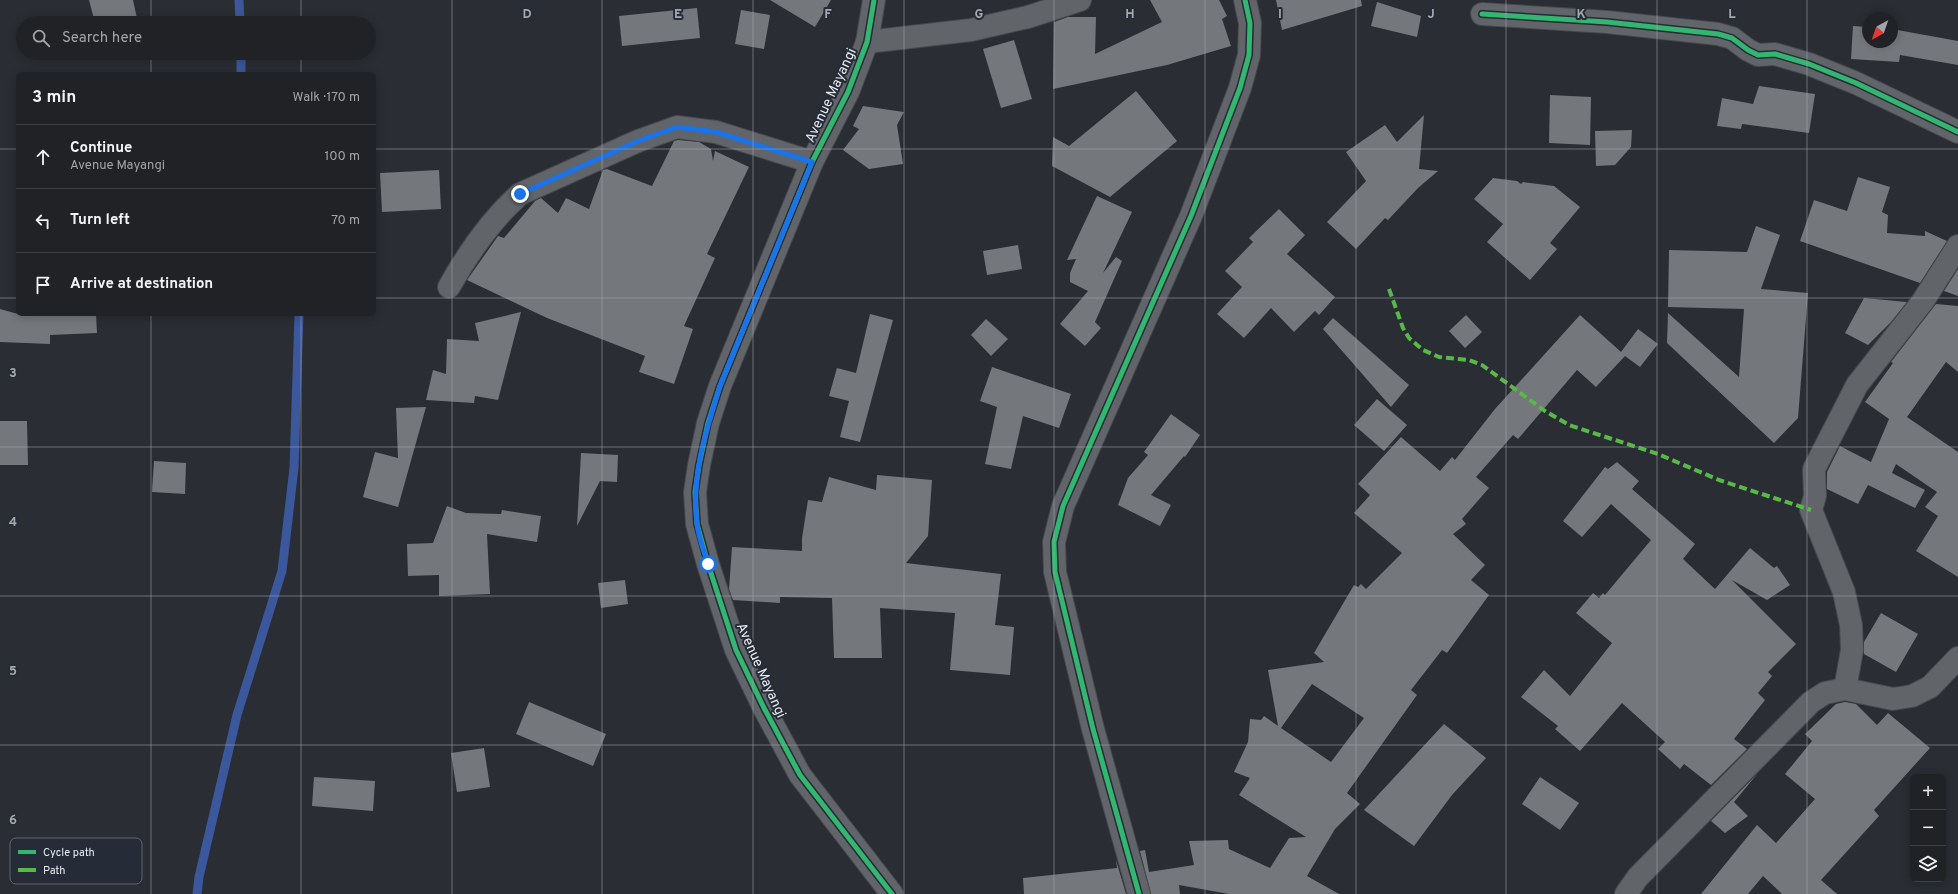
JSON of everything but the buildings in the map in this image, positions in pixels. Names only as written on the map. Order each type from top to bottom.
[{"type":"street","name":"Avenue Mayangi","points":[[874,0],[867,42],[848,92],[812,162],[720,386],[708,423],[698,465],[695,492],[697,524],[708,564],[736,650],[767,714],[800,775],[892,894]]},
{"type":"street","points":[[867,42],[971,30],[1028,17],[1080,0]]},
{"type":"street","points":[[1139,894],[1093,729],[1055,572],[1054,542],[1062,506],[1191,216],[1240,88],[1249,55],[1250,23],[1245,0]]},
{"type":"street","points":[[1482,14],[1607,22],[1718,34],[1732,38],[1748,50],[1758,55],[1775,54],[1782,56],[1809,64],[1856,83],[1958,132]]},
{"type":"street","points":[[449,287],[471,250],[508,205],[520,194],[638,141],[677,127],[716,132],[812,162]]},
{"type":"street","points":[[1845,689],[1852,650],[1851,624],[1844,592],[1811,510],[1815,496],[1814,469],[1857,385],[1923,301],[1958,246]]},
{"type":"street","points":[[1626,894],[1638,877],[1811,702],[1825,693],[1845,689],[1893,699],[1912,696],[1930,687],[1958,658]]},
{"type":"waterway","points":[[239,0],[240,16]]},
{"type":"waterway","points":[[241,60],[241,72]]},
{"type":"waterway","points":[[197,894],[199,877],[237,715],[282,571],[294,468],[299,316]]},
{"type":"marked path","points":[[1389,289],[1403,328],[1409,338],[1423,350],[1439,357],[1469,360],[1482,365],[1545,411],[1569,425],[1658,454],[1719,480],[1811,510]]},
{"type":"cycle path","points":[[874,0],[867,42],[848,92],[812,162],[720,386],[708,423],[695,492],[697,524],[708,564],[736,650],[764,708],[800,775],[892,894]]},
{"type":"cycle path","points":[[1139,894],[1093,729],[1055,572],[1054,542],[1063,506],[1191,216],[1240,88],[1249,55],[1250,23],[1245,0]]},
{"type":"cycle path","points":[[1482,14],[1607,22],[1718,34],[1732,38],[1748,50],[1758,55],[1775,54],[1809,64],[1856,83],[1958,132]]},
{"type":"route","points":[[520,194],[638,141],[677,127],[716,132],[812,162],[740,335],[720,386],[708,423],[698,465],[695,492],[697,524],[708,564]]}]
